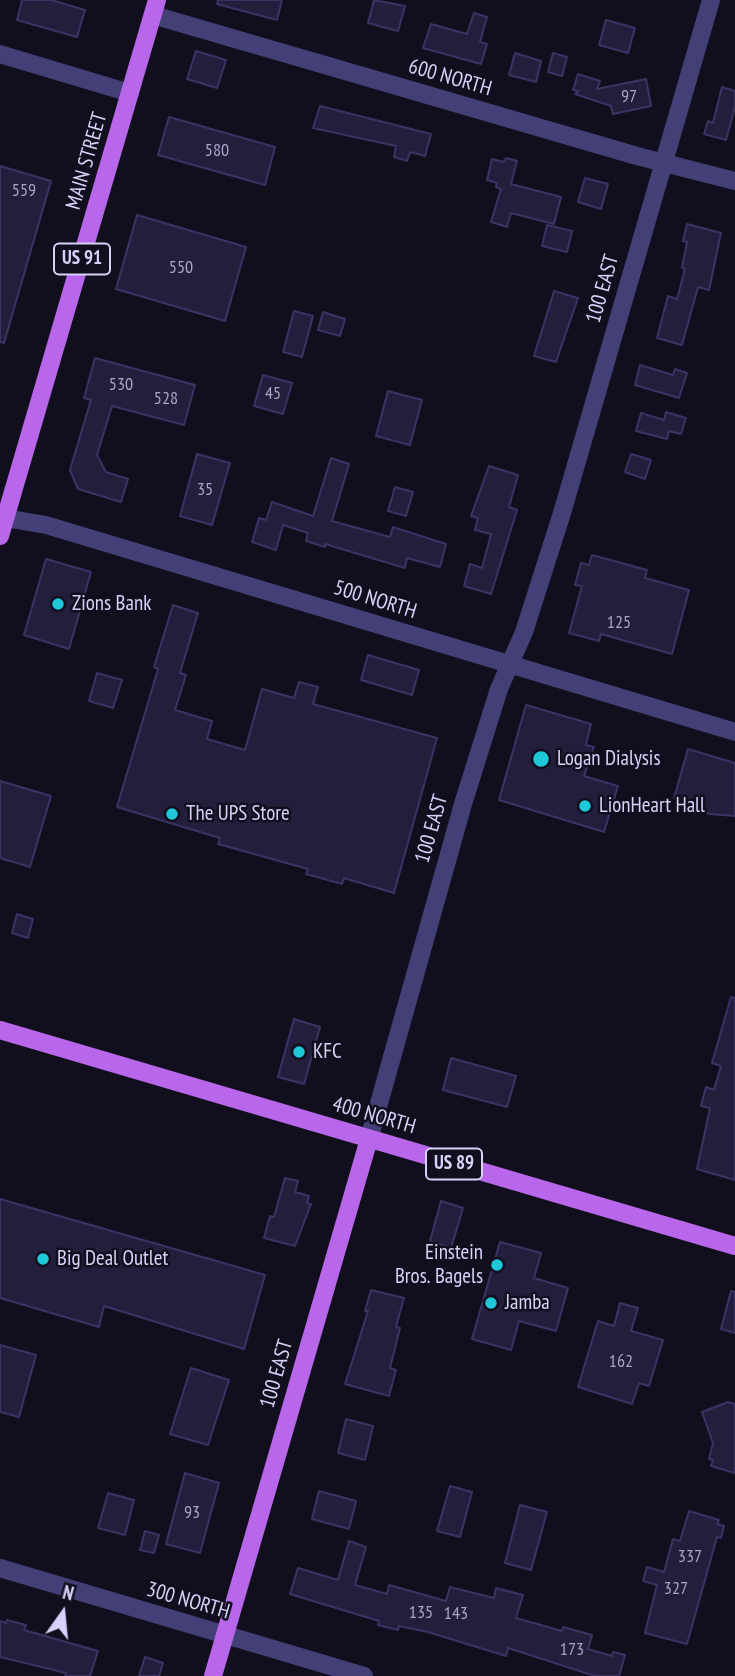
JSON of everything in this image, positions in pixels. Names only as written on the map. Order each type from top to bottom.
[{"type":"main road","name":"MAIN STREET","points":[[0,537],[3,517],[155,7]]},
{"type":"main road","name":"400 NORTH","points":[[0,1030],[735,1246]]},
{"type":"main road","name":"100 EAST","points":[[213,1676],[369,1139]]},
{"type":"street","name":"100 EAST","points":[[369,1139],[463,804],[509,665],[524,632],[562,513],[711,0]]},
{"type":"street","name":"600 NORTH","points":[[155,7],[664,162],[735,181]]},
{"type":"street","points":[[0,54],[130,93]]},
{"type":"street","name":"500 NORTH","points":[[3,517],[46,525],[735,732]]},
{"type":"street","name":"300 NORTH","points":[[0,1568],[364,1676]]},
{"type":"building","points":[[22,0],[51,0],[85,10],[77,37],[17,20]]},
{"type":"building","points":[[218,0],[282,0],[277,20],[217,4]]},
{"type":"building","points":[[374,0],[405,6],[398,31],[368,23]]},
{"type":"building","points":[[474,13],[487,17],[480,42],[487,44],[481,64],[423,48],[431,24],[467,34]]},
{"type":"building","points":[[606,20],[635,28],[628,53],[599,45]]},
{"type":"building","points":[[196,51],[226,60],[217,88],[187,79]]},
{"type":"building","points":[[515,53],[541,61],[536,82],[509,75]]},
{"type":"building","points":[[553,53],[567,57],[562,76],[548,72]]},
{"type":"building","points":[[578,74],[600,81],[597,89],[646,79],[651,106],[613,114],[611,106],[575,94],[579,91],[573,90]]},
{"type":"building","points":[[722,87],[735,91],[735,107],[726,140],[704,134],[708,121],[713,123]]},
{"type":"building","points":[[320,106],[431,134],[425,156],[410,152],[407,161],[394,157],[396,146],[313,128]]},
{"type":"building","points":[[169,117],[275,147],[265,185],[158,155]]},
{"type":"building","points":[[506,158],[517,161],[511,184],[561,197],[554,224],[511,213],[507,227],[491,222],[501,189],[496,187],[497,183],[487,180],[492,159],[504,162]]},
{"type":"building","points":[[0,166],[51,181],[4,343],[0,342]]},
{"type":"building","points":[[585,178],[608,184],[601,209],[578,202]]},
{"type":"building","points":[[137,215],[246,247],[225,321],[116,289]]},
{"type":"building","points":[[687,224],[721,233],[709,290],[698,287],[682,345],[657,338],[668,296],[677,299],[685,269],[682,268],[687,242],[683,241]]},
{"type":"building","points":[[547,225],[572,231],[567,252],[542,246]]},
{"type":"building","points":[[554,291],[578,298],[556,362],[534,356]]},
{"type":"building","points":[[294,311],[313,316],[302,357],[283,352]]},
{"type":"building","points":[[323,312],[345,319],[340,336],[318,330]]},
{"type":"building","points":[[95,358],[195,385],[184,425],[112,406],[97,455],[106,472],[128,479],[121,502],[78,489],[70,470],[91,400],[84,398]]},
{"type":"building","points":[[640,365],[673,375],[675,369],[687,373],[679,398],[635,385]]},
{"type":"building","points":[[263,375],[292,383],[283,414],[254,406]]},
{"type":"building","points":[[388,391],[422,400],[410,445],[376,436]]},
{"type":"building","points":[[666,412],[686,418],[681,434],[669,431],[667,439],[636,431],[641,413],[664,420]]},
{"type":"building","points":[[197,454],[230,463],[212,525],[180,516]]},
{"type":"building","points":[[631,454],[651,460],[645,479],[625,472]]},
{"type":"building","points":[[331,458],[349,464],[332,521],[390,537],[393,527],[446,544],[440,567],[407,558],[405,568],[325,544],[325,547],[306,541],[308,533],[283,525],[276,550],[252,542],[259,518],[266,520],[272,502],[313,516]]},
{"type":"building","points":[[489,466],[518,475],[509,507],[517,510],[491,594],[464,586],[470,564],[482,568],[491,534],[475,530],[478,518],[471,516]]},
{"type":"building","points":[[395,487],[413,492],[406,516],[388,511]]},
{"type":"building","points":[[592,555],[647,570],[645,578],[689,590],[672,654],[601,634],[599,641],[569,633],[582,586],[575,585],[581,563],[589,565]]},
{"type":"building","name":"Zions Bank","points":[[46,559],[91,572],[69,649],[24,635]]},
{"type":"building","points":[[173,605],[198,613],[180,673],[186,675],[175,710],[212,721],[207,739],[245,750],[262,689],[294,698],[299,682],[318,687],[313,704],[437,738],[394,893],[344,878],[342,884],[306,874],[308,869],[218,844],[220,838],[117,807],[158,669],[154,667]]},
{"type":"building","points":[[368,655],[419,670],[412,695],[361,680]]},
{"type":"building","points":[[97,673],[122,680],[113,708],[89,701]]},
{"type":"building","name":"Logan Dialysis","points":[[526,705],[591,724],[586,745],[594,747],[584,776],[618,786],[604,832],[499,800]]},
{"type":"building","points":[[688,749],[735,763],[735,816],[691,809],[674,798]]},
{"type":"building","points":[[0,781],[51,796],[30,867],[0,858]]},
{"type":"building","points":[[17,914],[33,919],[28,938],[12,933]]},
{"type":"building","points":[[731,997],[735,998],[735,1180],[697,1169],[710,1108],[701,1106],[706,1087],[714,1090],[721,1066],[712,1063]]},
{"type":"building","name":"KFC","points":[[294,1019],[320,1027],[304,1084],[278,1077]]},
{"type":"building","points":[[451,1058],[516,1076],[507,1107],[443,1090]]},
{"type":"building","points":[[285,1178],[298,1181],[295,1192],[309,1196],[307,1203],[311,1204],[295,1246],[264,1238],[270,1216],[274,1217]]},
{"type":"building","points":[[0,1199],[265,1275],[244,1349],[104,1306],[99,1327],[0,1298]]},
{"type":"building","points":[[441,1201],[463,1208],[451,1248],[430,1241]]},
{"type":"building","points":[[500,1242],[541,1253],[534,1278],[568,1288],[556,1331],[519,1321],[511,1350],[472,1339]]},
{"type":"building","points":[[371,1290],[404,1298],[396,1327],[400,1328],[390,1368],[396,1370],[389,1396],[345,1384],[368,1311],[365,1311]]},
{"type":"building","points":[[731,1291],[735,1292],[735,1333],[721,1329]]},
{"type":"building","points":[[620,1303],[638,1308],[631,1331],[663,1340],[649,1386],[639,1383],[632,1404],[578,1387],[598,1321],[614,1326]]},
{"type":"building","points":[[0,1345],[36,1355],[19,1417],[0,1412]]},
{"type":"building","points":[[191,1368],[229,1380],[208,1445],[170,1434]]},
{"type":"building","points":[[728,1402],[735,1404],[735,1473],[711,1466],[713,1460],[709,1459],[713,1443],[702,1412]]},
{"type":"building","points":[[346,1419],[373,1426],[365,1460],[338,1453]]},
{"type":"building","points":[[185,1473],[219,1483],[200,1553],[166,1544]]},
{"type":"building","points":[[450,1486],[472,1492],[460,1537],[437,1531]]},
{"type":"building","points":[[319,1491],[356,1501],[349,1529],[312,1519]]},
{"type":"building","points":[[108,1493],[134,1500],[125,1535],[98,1528]]},
{"type":"building","points":[[520,1505],[547,1512],[531,1570],[505,1563]]},
{"type":"building","points":[[689,1511],[719,1520],[717,1524],[724,1526],[721,1538],[717,1537],[687,1644],[645,1633],[657,1585],[643,1581],[647,1567],[664,1572],[673,1539],[680,1541]]},
{"type":"building","points":[[145,1531],[159,1535],[154,1553],[140,1550]]},
{"type":"building","points":[[349,1541],[366,1547],[355,1585],[387,1594],[389,1585],[446,1601],[450,1587],[494,1598],[496,1588],[523,1595],[516,1618],[562,1631],[563,1627],[592,1635],[588,1649],[612,1656],[613,1652],[625,1655],[619,1676],[595,1676],[508,1648],[506,1656],[428,1632],[399,1626],[398,1630],[378,1625],[379,1621],[290,1594],[298,1568],[338,1580]]},
{"type":"building","points":[[7,1620],[26,1625],[24,1630],[98,1651],[90,1676],[65,1676],[66,1673],[0,1657],[0,1621],[6,1623]]},
{"type":"building","points":[[145,1657],[163,1663],[159,1676],[139,1676]]},
{"type":"place","name":"Zions Bank","points":[[58,604]]},
{"type":"place","name":"Logan Dialysis","points":[[541,759]]},
{"type":"place","name":"LionHeart Hall","points":[[585,806]]},
{"type":"place","name":"The UPS Store","points":[[172,814]]},
{"type":"place","name":"KFC","points":[[299,1052]]},
{"type":"place","name":"Big Deal Outlet","points":[[43,1259]]},
{"type":"place","name":"Einstein Bros. Bagels","points":[[497,1265]]},
{"type":"place","name":"Jamba","points":[[491,1303]]}]
